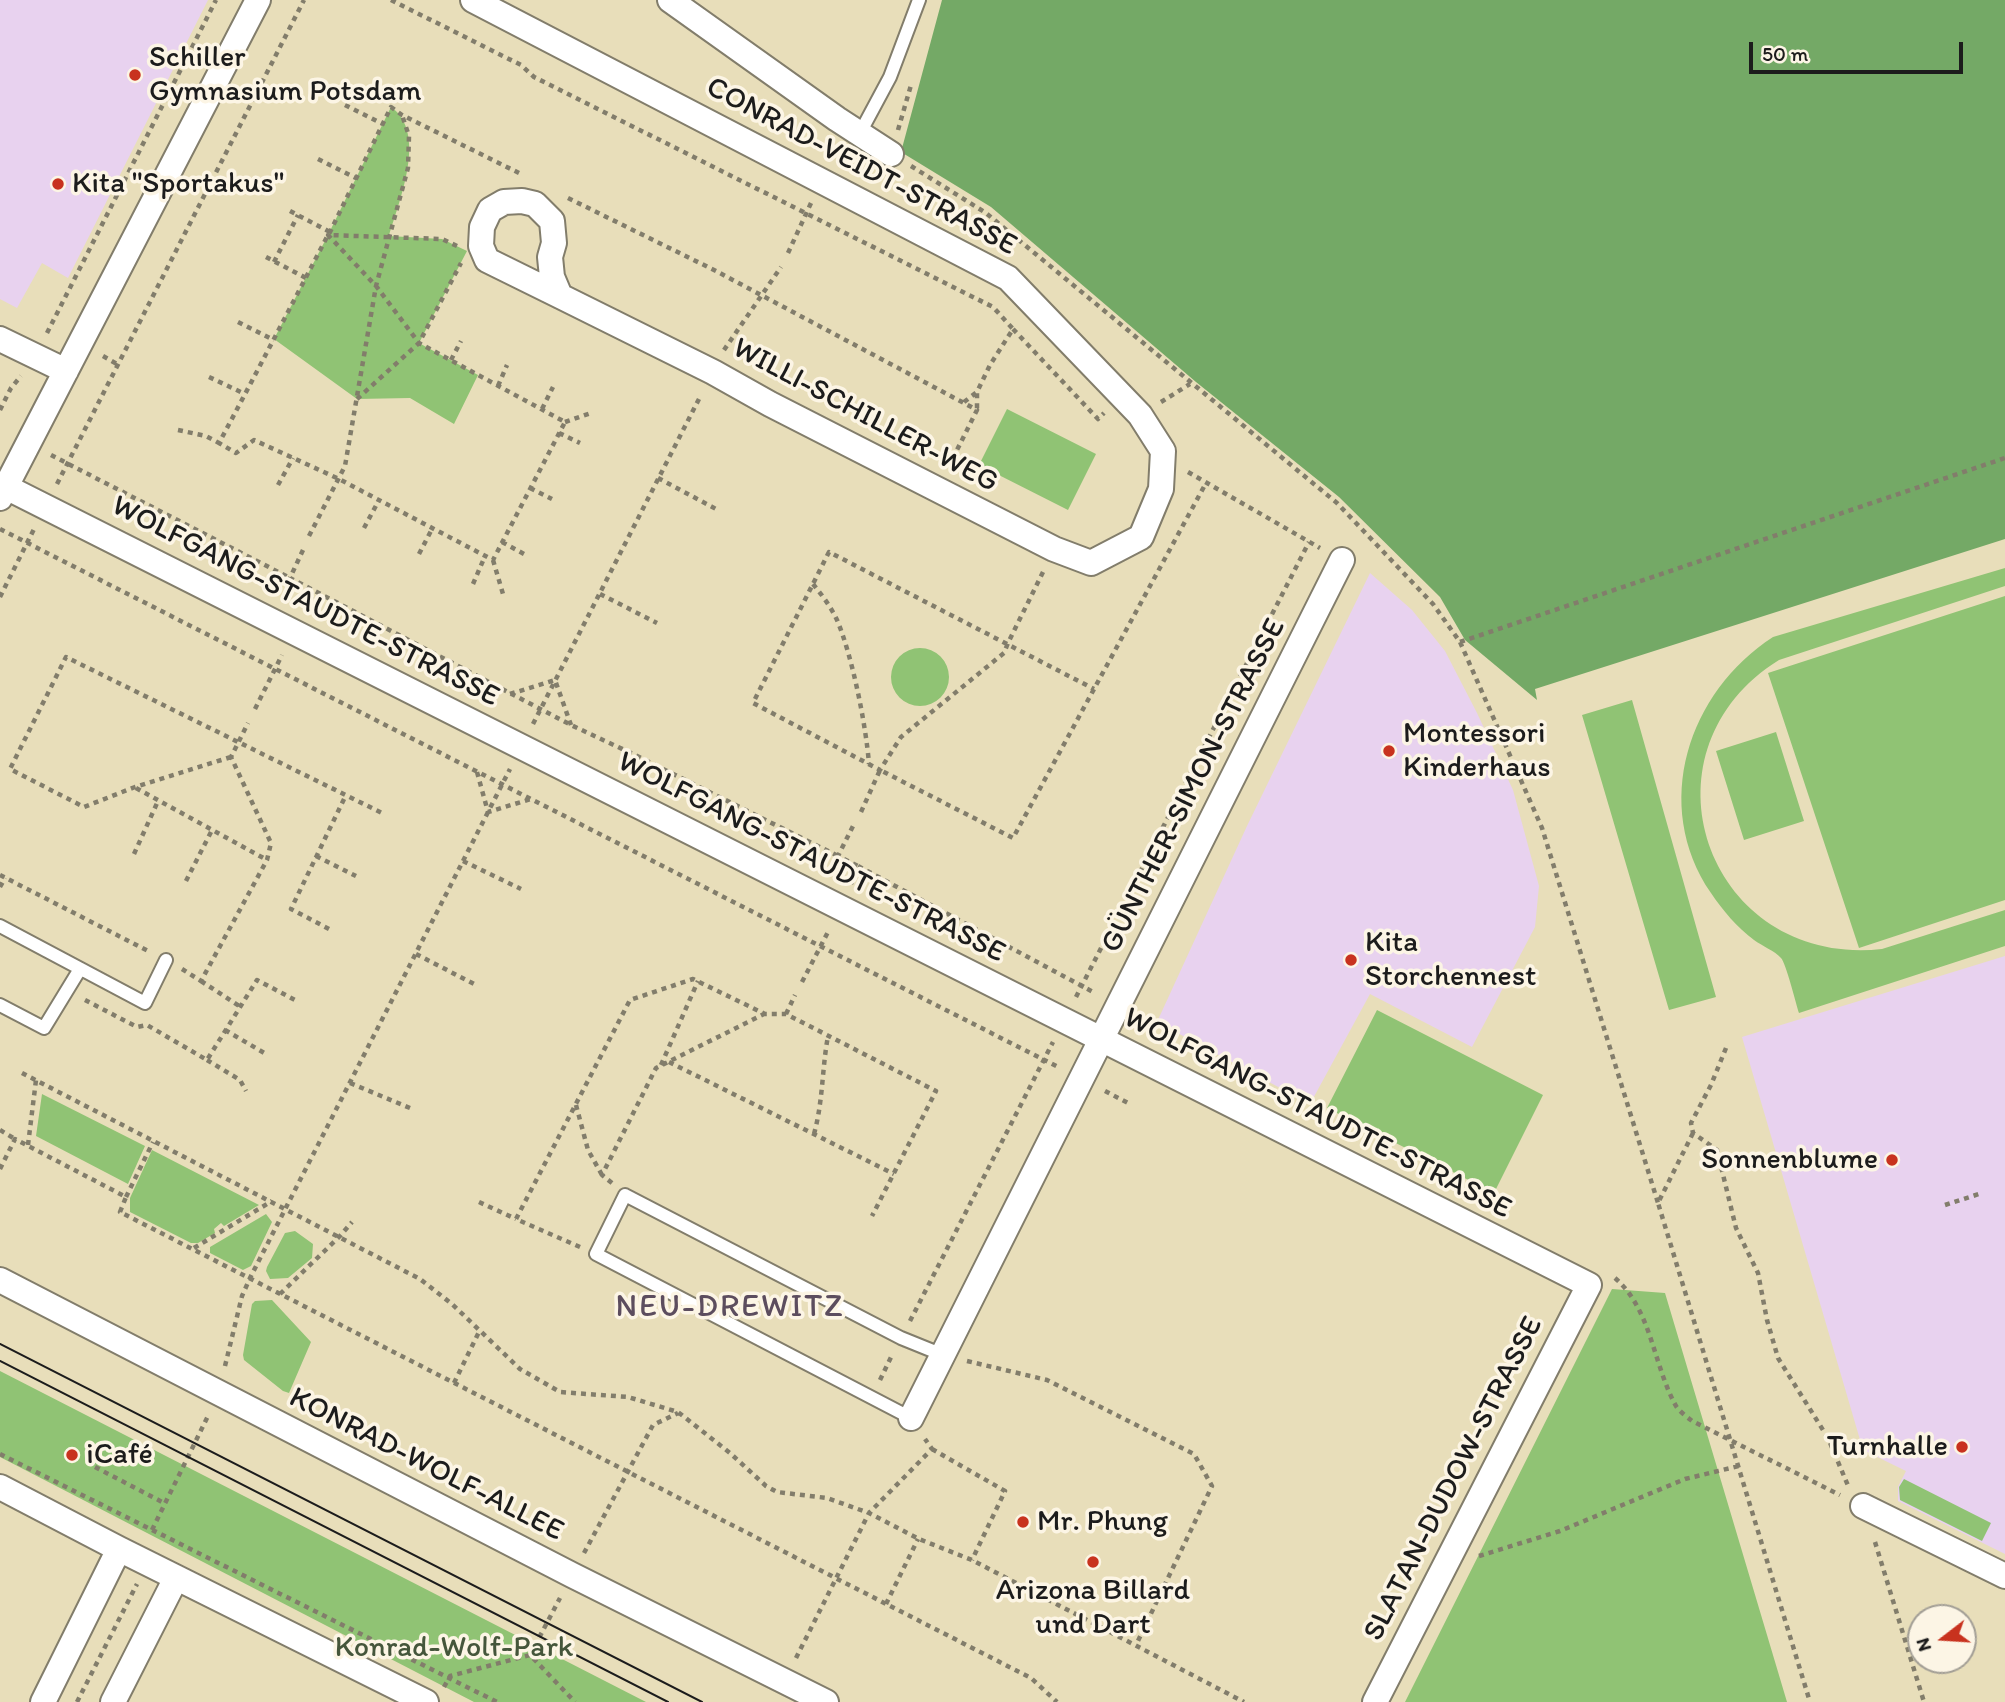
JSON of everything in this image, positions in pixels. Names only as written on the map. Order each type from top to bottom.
[{"type":"street","points":[[3,493],[258,0]]},
{"type":"street","name":"CONRAD-VEIDT-STRASSE","points":[[473,0],[1008,278],[1140,415],[1163,451],[1163,458]]},
{"type":"street","points":[[670,0],[891,154]]},
{"type":"street","points":[[477,255],[481,247],[482,227],[490,210],[504,202],[522,201],[535,204],[552,221],[552,277],[560,296]]},
{"type":"street","name":"WILLI-SCHILLER-WEG","points":[[477,255],[713,372],[936,491],[1054,549],[1091,563],[1141,537],[1161,489],[1163,458]]},
{"type":"street","points":[[0,339],[65,371]]},
{"type":"street","name":"WOLFGANG-STAUDTE-STRASSE","points":[[3,493],[46,506],[1588,1285]]},
{"type":"street","name":"GÜNTHER-SIMON-STRASSE","points":[[911,1418],[1342,560]]},
{"type":"street","name":"KONRAD-WOLF-ALLEE","points":[[0,1280],[826,1702]]},
{"type":"street","name":"SLATAN-DUDOW-STRASSE","points":[[1375,1702],[1588,1285]]},
{"type":"street","points":[[0,1487],[147,1564],[426,1702]]},
{"type":"street","points":[[1863,1506],[2005,1576]]},
{"type":"street","points":[[43,1702],[119,1549]]},
{"type":"street","points":[[113,1702],[176,1578]]},
{"type":"lane","points":[[860,133],[890,77],[919,0]]},
{"type":"lane","points":[[0,926],[145,1003],[166,960]]},
{"type":"lane","points":[[0,1005],[44,1028],[80,969]]},
{"type":"lane","points":[[911,1418],[596,1254],[625,1195],[901,1338],[943,1355]]},
{"type":"path","points":[[0,410],[11,388],[35,356],[216,0]]},
{"type":"path","points":[[0,597],[304,0]]},
{"type":"path","points":[[391,0],[521,65],[534,77],[993,307],[1013,329],[990,365],[977,392],[977,410],[936,491]]},
{"type":"path","points":[[345,105],[383,124]]},
{"type":"path","points":[[219,443],[329,234],[391,107],[522,175]]},
{"type":"path","points":[[309,536],[345,466],[376,286],[408,168],[409,136],[402,115]]},
{"type":"path","points":[[891,154],[986,213],[1337,503],[1433,604],[1460,642],[1542,828],[1810,1702]]},
{"type":"path","points":[[318,159],[356,178]]},
{"type":"path","points":[[535,204],[546,187],[762,295],[977,410]]},
{"type":"path","points":[[290,211],[329,234],[376,286],[419,343],[565,422]]},
{"type":"path","points":[[274,262],[299,215]]},
{"type":"path","points":[[329,234],[442,239],[477,255],[419,343],[357,399]]},
{"type":"path","points":[[266,257],[306,278]]},
{"type":"path","points":[[250,1278],[720,357],[781,267]]},
{"type":"path","points":[[238,322],[274,340]]},
{"type":"path","points":[[451,360],[461,341]]},
{"type":"path","points":[[498,386],[507,365]]},
{"type":"path","points":[[209,377],[245,394]]},
{"type":"path","points":[[1140,415],[1190,384]]},
{"type":"path","points":[[542,410],[553,387]]},
{"type":"path","points":[[964,402],[977,392]]},
{"type":"path","points":[[492,560],[565,422],[591,413]]},
{"type":"path","points":[[178,430],[206,436],[236,453],[254,440],[339,479],[492,560],[503,594]]},
{"type":"path","points":[[559,433],[580,443]]},
{"type":"path","points":[[27,444],[67,462],[571,726],[838,856]]},
{"type":"path","points":[[278,485],[293,458]]},
{"type":"path","points":[[1163,458],[1342,560]]},
{"type":"path","points":[[1460,642],[2005,458]]},
{"type":"path","points":[[658,478],[716,509]]},
{"type":"path","points":[[1094,689],[829,552],[753,703],[1013,838],[1206,483]]},
{"type":"path","points":[[530,488],[552,499]]},
{"type":"path","points":[[364,527],[379,500]]},
{"type":"path","points":[[419,554],[432,528]]},
{"type":"path","points":[[0,529],[1128,1103]]},
{"type":"path","points":[[502,542],[524,554]]},
{"type":"path","points":[[1075,998],[1309,542]]},
{"type":"path","points":[[860,812],[880,770],[901,737],[1004,653],[1054,549]]},
{"type":"path","points":[[290,578],[303,550]]},
{"type":"path","points":[[473,584],[485,556]]},
{"type":"path","points":[[813,584],[838,621],[856,692],[869,764]]},
{"type":"path","points":[[600,594],[657,623]]},
{"type":"path","points":[[231,757],[135,787],[84,807],[10,769],[66,657],[384,814]]},
{"type":"path","points":[[255,709],[275,669]]},
{"type":"path","points":[[510,694],[555,680]]},
{"type":"path","points":[[555,680],[571,726]]},
{"type":"path","points":[[201,981],[267,860],[271,843],[231,757],[248,723]]},
{"type":"path","points":[[476,771],[488,812]]},
{"type":"path","points":[[135,787],[267,860]]},
{"type":"path","points":[[329,929],[291,909],[346,795]]},
{"type":"path","points":[[488,812],[531,799]]},
{"type":"path","points":[[134,854],[159,801]]},
{"type":"path","points":[[186,881],[212,830]]},
{"type":"path","points":[[316,856],[356,876]]},
{"type":"path","points":[[463,860],[522,889]]},
{"type":"path","points":[[0,887],[2,877],[166,960],[239,1006]]},
{"type":"path","points":[[416,954],[474,984]]},
{"type":"path","points":[[516,1219],[630,1000],[693,979],[765,1014],[786,1014],[936,1091],[872,1216]]},
{"type":"path","points":[[207,1060],[257,980],[295,1000]]},
{"type":"path","points":[[661,1065],[698,981]]},
{"type":"path","points":[[66,991],[137,1027],[147,1026],[240,1080],[246,1091]]},
{"type":"path","points":[[786,1014],[795,995]]},
{"type":"path","points":[[602,1175],[656,1068],[765,1014]]},
{"type":"path","points":[[225,1030],[266,1054]]},
{"type":"path","points":[[872,1396],[1057,1035]]},
{"type":"path","points":[[814,1134],[819,1116],[828,1036]]},
{"type":"path","points":[[1658,1203],[1693,1133],[1691,1124],[1726,1048]]},
{"type":"path","points":[[668,1062],[894,1174]]},
{"type":"path","points":[[22,1073],[420,1279],[452,1304],[520,1370],[560,1392],[628,1397],[678,1412],[766,1486],[777,1492],[827,1498],[869,1513],[919,1539],[972,1560],[1244,1702]]},
{"type":"path","points":[[27,1146],[36,1080]]},
{"type":"path","points":[[350,1083],[410,1108]]},
{"type":"path","points":[[576,1104],[585,1142],[602,1175],[625,1195]]},
{"type":"path","points":[[0,1130],[126,1197]]},
{"type":"path","points":[[1693,1133],[1717,1150],[1736,1228],[1758,1273],[1778,1358],[1828,1438],[1846,1485],[1863,1506],[1924,1702]]},
{"type":"path","points":[[0,1169],[15,1139]]},
{"type":"path","points":[[153,1142],[120,1212],[1031,1678],[1057,1702]]},
{"type":"path","points":[[1945,1205],[1982,1193]]},
{"type":"path","points":[[193,1249],[272,1201]]},
{"type":"path","points":[[479,1202],[596,1254]]},
{"type":"path","points":[[280,1293],[352,1222]]},
{"type":"path","points":[[1612,1276],[1638,1306],[1677,1407],[1692,1421],[1863,1506]]},
{"type":"path","points":[[454,1383],[479,1332]]},
{"type":"path","points":[[943,1355],[1047,1380],[1194,1454],[1212,1486],[1136,1646]]},
{"type":"path","points":[[627,1471],[653,1425],[678,1412]]},
{"type":"path","points":[[911,1418],[932,1449],[1006,1491],[972,1560]]},
{"type":"path","points":[[781,1681],[796,1658],[869,1513],[932,1449]]},
{"type":"path","points":[[0,1454],[450,1676],[497,1702]]},
{"type":"path","points":[[1443,1566],[1560,1531],[1685,1479],[1739,1466]]},
{"type":"path","points":[[95,1467],[166,1504]]},
{"type":"path","points":[[78,1702],[162,1534]]},
{"type":"path","points":[[886,1604],[919,1539]]},
{"type":"path","points":[[445,1686],[450,1676],[530,1655],[575,1702]]},
{"type":"shaded area","name":"Kita \"Sportakus\"","points":[[0,0],[208,0],[68,278],[42,263],[17,308],[0,299]]},
{"type":"shaded area","points":[[1370,573],[1412,610],[1445,651],[1513,790],[1539,886],[1535,927],[1472,1047],[1370,994],[1310,1104],[1157,1022],[1247,826]]},
{"type":"shaded area","name":"Sonnenblume","points":[[2005,956],[2005,1554],[1898,1501],[1898,1487],[1906,1471],[1863,1450],[1742,1037]]},
{"type":"green space","points":[[942,0],[2005,0],[2005,539],[1535,689],[1537,700],[1465,640],[1440,597],[1339,497],[1196,382],[991,207],[901,152]]},
{"type":"green space","points":[[391,107],[402,119],[408,133],[409,150],[404,187],[389,236],[442,239],[467,251],[419,343],[478,375],[454,424],[410,398],[357,399],[274,339]]},
{"type":"green space","points":[[1007,409],[1096,454],[1068,510],[979,465]]},
{"type":"green space","points":[[2005,568],[2005,586],[1779,660],[1734,700],[1708,747],[1701,797],[1710,846],[1734,890],[1772,925],[1822,946],[1882,949],[2005,910],[2005,946],[1799,1013],[1781,958],[1742,930],[1720,906],[1693,859],[1683,824],[1682,788],[1688,753],[1700,719],[1719,688],[1743,660],[1773,637]]},
{"type":"green space","points":[[2005,596],[2005,900],[1859,948],[1768,673]]},
{"type":"green space","points":[[914,648],[926,648],[941,656],[949,671],[949,683],[941,698],[926,706],[914,706],[899,698],[891,683],[891,671],[899,656]]},
{"type":"green space","points":[[1632,700],[1716,997],[1669,1010],[1582,715]]},
{"type":"green space","points":[[1776,732],[1804,821],[1744,840],[1716,751]]},
{"type":"green space","points":[[1377,1010],[1543,1095],[1494,1193],[1327,1108]]},
{"type":"green space","points":[[42,1094],[145,1146],[128,1184],[36,1136]]},
{"type":"green space","points":[[152,1150],[259,1205],[224,1226],[221,1223],[214,1229],[215,1233],[198,1243],[191,1243],[130,1212],[130,1198]]},
{"type":"green space","points":[[266,1214],[272,1222],[251,1266],[243,1270],[210,1253],[210,1247]]},
{"type":"green space","points":[[295,1231],[313,1244],[312,1258],[288,1278],[270,1279],[267,1267],[285,1233]]},
{"type":"green space","points":[[1612,1289],[1665,1293],[1787,1702],[1405,1702]]},
{"type":"green space","points":[[272,1300],[311,1342],[289,1393],[244,1360],[243,1355],[252,1304],[255,1301]]},
{"type":"green space","name":"Konrad-Wolf-Park","points":[[0,1371],[646,1702],[474,1702],[0,1457]]},
{"type":"green space","points":[[1904,1479],[1991,1523],[1982,1541],[1900,1500],[1899,1487]]},
{"type":"tram line","points":[[0,1344],[702,1702]]},
{"type":"tram line","points":[[0,1361],[668,1702]]},
{"type":"place","name":"Schiller Gymnasium Potsdam","points":[[135,75]]},
{"type":"place","name":"Kita \"Sportakus\"","points":[[58,184]]},
{"type":"place","name":"Montessori Kinderhaus","points":[[1389,751]]},
{"type":"place","name":"Kita Storchennest","points":[[1351,960]]},
{"type":"place","name":"Sonnenblume","points":[[1892,1160]]},
{"type":"place","name":"Turnhalle","points":[[1962,1447]]},
{"type":"place","name":"iCafé","points":[[72,1455]]},
{"type":"place","name":"Mr. Phung","points":[[1023,1522]]},
{"type":"place","name":"Arizona Billard und Dart","points":[[1093,1562]]},
{"type":"district","name":"NEU-DREWITZ","points":[[730,1308]]}]
